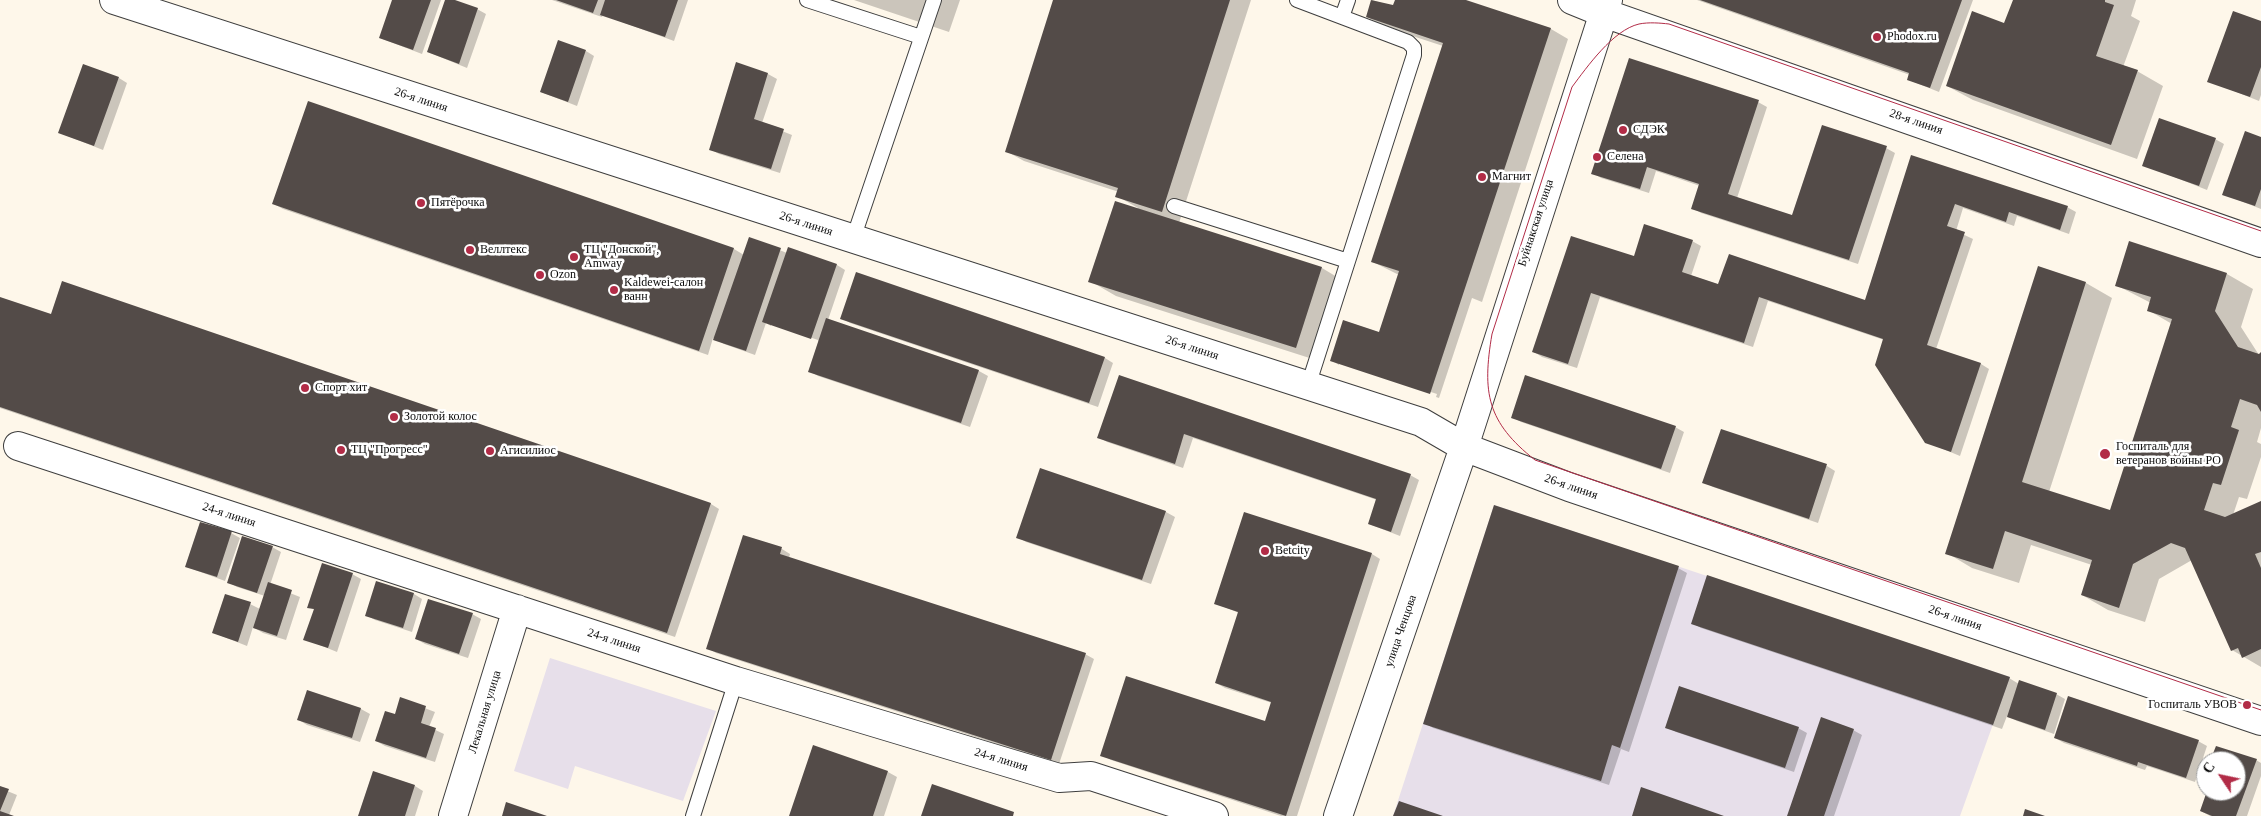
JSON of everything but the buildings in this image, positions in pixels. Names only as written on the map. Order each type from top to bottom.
[{"type":"street","name":"26-я линия","points":[[114,0],[1421,422],[1464,447],[1569,487],[2261,721]]},
{"type":"street","name":"28-я линия","points":[[1572,0],[1606,6],[2261,243]]},
{"type":"street","name":"Буйнакская улица","points":[[1464,447],[1606,6]]},
{"type":"street","name":"24-я линия","points":[[18,446],[736,681],[1059,778],[1091,776],[1214,816]]},
{"type":"street","name":"улица Ченцова","points":[[1338,816],[1464,447]]},
{"type":"street","name":"Лекальная улица","points":[[453,816],[517,609]]},
{"type":"lane","points":[[807,0],[921,38]]},
{"type":"lane","points":[[853,239],[934,0]]},
{"type":"lane","points":[[1297,0],[1408,42],[1414,48],[1414,55],[1308,386]]},
{"type":"lane","points":[[1342,17],[1348,0]]},
{"type":"lane","points":[[1174,206],[1348,261]]},
{"type":"lane","points":[[693,816],[736,681]]},
{"type":"shaded area","points":[[1494,505],[2010,677],[1960,816],[1393,816]]},
{"type":"shaded area","points":[[550,658],[716,711],[683,801],[575,766],[568,789],[514,771]]},
{"type":"tram line","points":[[2261,231],[1669,24],[1639,24],[1629,28],[1610,41],[1572,87],[1492,334],[1488,373],[1492,405],[1498,419],[1507,433],[1535,460],[2261,710]]},
{"type":"place","name":"Phodox.ru","points":[[1877,37]]},
{"type":"place","name":"СДЭК","points":[[1623,130]]},
{"type":"place","name":"Селена","points":[[1597,157]]},
{"type":"place","name":"Магнит","points":[[1482,177]]},
{"type":"place","name":"Пятёрочка","points":[[421,203]]},
{"type":"place","name":"Веллтекс","points":[[470,250]]},
{"type":"place","name":"ТЦ \"Донской\", Amway","points":[[574,257]]},
{"type":"place","name":"Ozon","points":[[540,275]]},
{"type":"place","name":"Kaldewei-салон ванн","points":[[614,290]]},
{"type":"place","name":"Спорт хит","points":[[305,388]]},
{"type":"place","name":"Золотой колос","points":[[394,417]]},
{"type":"place","name":"ТЦ \"Прогресс\"","points":[[341,450]]},
{"type":"place","name":"Агисилиос","points":[[490,451]]},
{"type":"place","name":"Госпиталь для ветеранов войны РО","points":[[2105,454]]},
{"type":"place","name":"Betcity","points":[[1265,551]]},
{"type":"place","name":"Госпиталь УВОВ","points":[[2247,705]]}]
